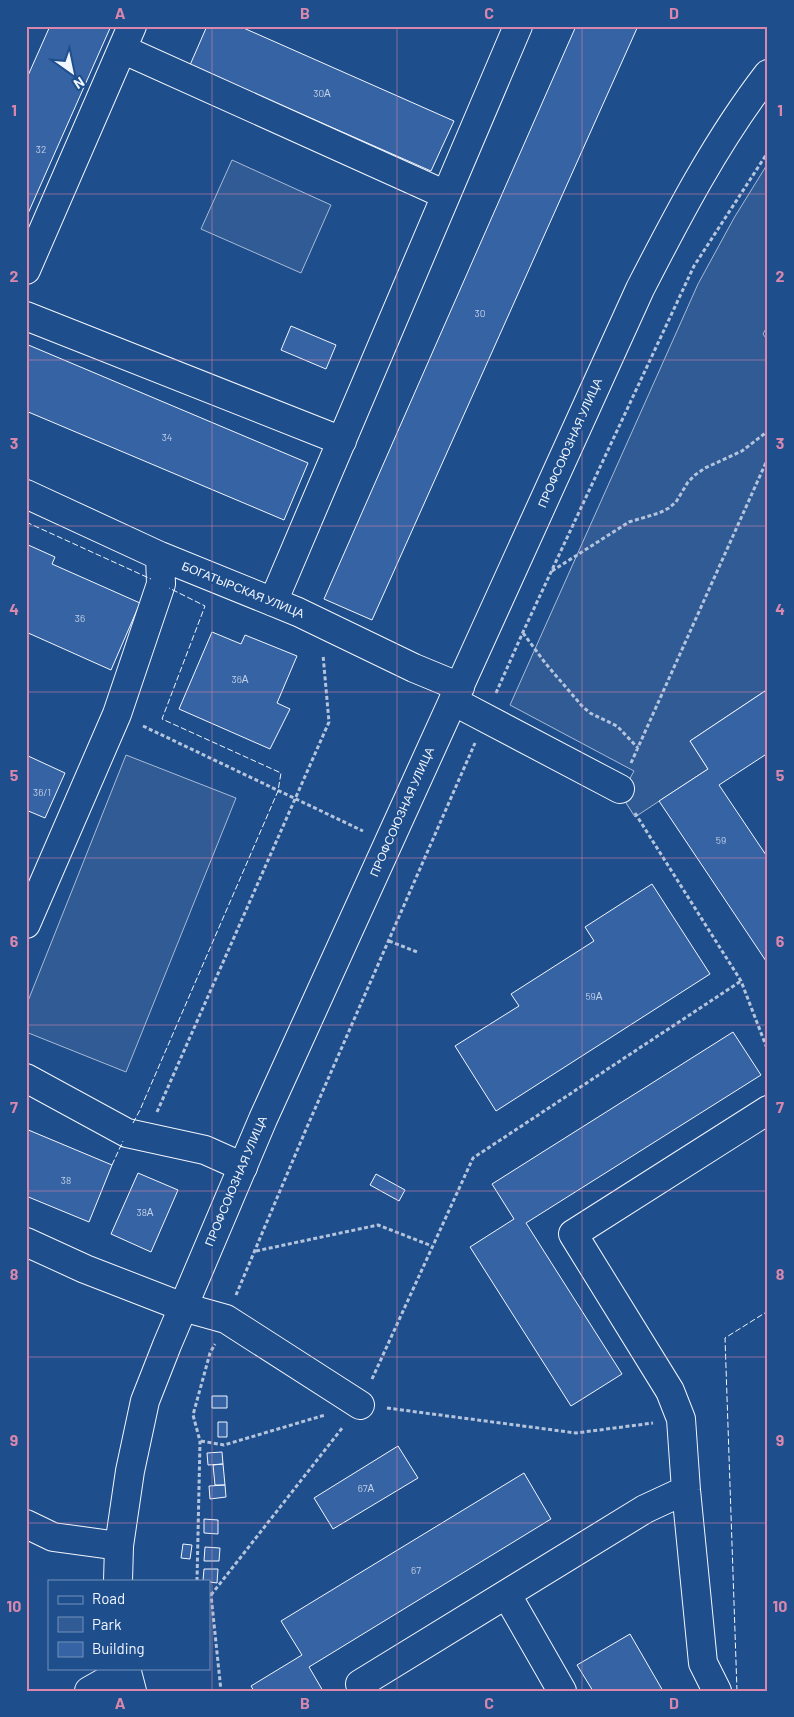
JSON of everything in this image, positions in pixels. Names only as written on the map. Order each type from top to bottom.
[{"type":"main road","points":[[273,602],[518,26]]},
{"type":"main road","points":[[26,270],[127,38],[446,195]]},
{"type":"main road","name":"ПРОФСОЮЗНАЯ УЛИЦА","points":[[118,1580],[119,1546],[130,1471],[145,1401],[182,1307],[263,1119],[640,289],[676,220],[715,152],[768,74]]},
{"type":"main road","points":[[26,316],[342,441]]},
{"type":"main road","name":"БОГАТЫРСКАЯ УЛИЦА","points":[[26,494],[160,556],[273,602],[414,668],[456,694],[486,718],[620,789]]},
{"type":"main road","points":[[26,924],[117,714],[161,584],[160,556]]},
{"type":"main road","points":[[26,1078],[127,1133],[205,1150],[243,1167]]},
{"type":"main road","points":[[717,1691],[703,1663],[681,1419],[670,1392],[573,1234],[768,1110]]},
{"type":"main road","points":[[26,1242],[85,1269],[182,1307],[226,1319],[360,1405]]},
{"type":"main road","points":[[364,1691],[360,1684],[645,1510],[686,1490]]},
{"type":"main road","points":[[26,1524],[53,1536],[119,1546]]},
{"type":"main road","points":[[507,1594],[562,1691]]},
{"type":"main road","points":[[89,1691],[128,1676]]},
{"type":"path","points":[[198,1580],[200,1441],[193,1414],[210,1354],[307,1127],[551,571],[694,266],[768,152]]},
{"type":"path","points":[[551,571],[629,522],[669,508],[676,502],[688,482],[695,475],[705,468],[742,452],[768,431]]},
{"type":"path","points":[[768,458],[620,789],[741,981],[768,1051]]},
{"type":"path","points":[[523,632],[546,664],[582,706],[590,713],[617,726],[638,748]]},
{"type":"path","points":[[146,1137],[329,722],[323,653]]},
{"type":"path","points":[[117,714],[388,842]]},
{"type":"path","points":[[389,941],[417,952]]},
{"type":"path","points":[[221,1691],[210,1594],[360,1405],[473,1158],[741,981]]},
{"type":"path","points":[[255,1251],[378,1225],[432,1246]]},
{"type":"path","points":[[200,1441],[224,1445],[360,1405],[576,1433],[681,1419]]},
{"type":"green space","points":[[232,160],[331,205],[301,273],[201,229]]},
{"type":"green space","points":[[768,163],[768,325],[763,334],[768,341],[768,689],[690,741],[708,769],[635,817],[621,795],[634,771],[510,705],[698,284],[734,218]]},
{"type":"green space","points":[[126,755],[236,798],[126,1072],[26,1032],[26,1006]]},
{"type":"building","points":[[50,26],[111,26],[26,218],[26,80]]},
{"type":"building","points":[[207,26],[239,26],[454,121],[431,171],[190,65]]},
{"type":"building","points":[[576,26],[638,26],[372,620],[324,599]]},
{"type":"building","points":[[291,326],[336,345],[326,369],[281,350]]},
{"type":"building","points":[[26,344],[308,463],[284,520],[26,411]]},
{"type":"building","points":[[26,544],[55,557],[52,564],[140,603],[111,670],[26,632]]},
{"type":"building","points":[[212,632],[241,644],[245,635],[297,656],[277,703],[290,709],[270,749],[179,709]]},
{"type":"building","points":[[768,689],[768,753],[719,785],[768,858],[768,964],[659,801],[708,769],[690,741]]},
{"type":"building","points":[[26,755],[65,773],[45,818],[26,810]]},
{"type":"building","points":[[652,884],[710,974],[496,1111],[455,1046],[519,1006],[511,994],[594,941],[585,927]]},
{"type":"building","points":[[733,1032],[761,1075],[526,1223],[622,1374],[571,1406],[470,1247],[514,1219],[492,1184]]},
{"type":"building","points":[[26,1129],[112,1165],[89,1222],[26,1196]]},
{"type":"building","points":[[138,1173],[178,1190],[151,1252],[111,1234]]},
{"type":"building","points":[[376,1174],[405,1190],[399,1201],[370,1185]]},
{"type":"building","points":[[212,1396],[227,1396],[227,1408],[212,1408]]},
{"type":"building","points":[[218,1422],[227,1422],[227,1437],[218,1437]]},
{"type":"building","points":[[398,1446],[418,1478],[333,1529],[314,1498]]},
{"type":"building","points":[[222,1452],[223,1464],[208,1465],[207,1453]]},
{"type":"building","points":[[223,1464],[225,1485],[215,1485],[213,1465]]},
{"type":"building","points":[[524,1473],[551,1519],[309,1667],[323,1691],[254,1691],[251,1686],[302,1655],[281,1621]]},
{"type":"building","points":[[225,1485],[226,1497],[210,1499],[209,1486]]},
{"type":"building","points":[[204,1519],[218,1520],[218,1534],[204,1533]]},
{"type":"building","points":[[183,1544],[192,1545],[190,1559],[181,1558]]},
{"type":"building","points":[[205,1547],[220,1548],[219,1561],[204,1561]]},
{"type":"building","points":[[204,1569],[218,1569],[217,1583],[203,1580]]},
{"type":"building","points":[[630,1634],[663,1691],[593,1691],[577,1665]]},
{"type":"fence","points":[[26,522],[151,579]]},
{"type":"fence","points":[[133,1123],[278,791],[281,773],[162,719],[205,606],[169,588]]},
{"type":"fence","points":[[112,1165],[123,1141]]},
{"type":"fence","points":[[737,1691],[725,1338],[768,1311]]}]
